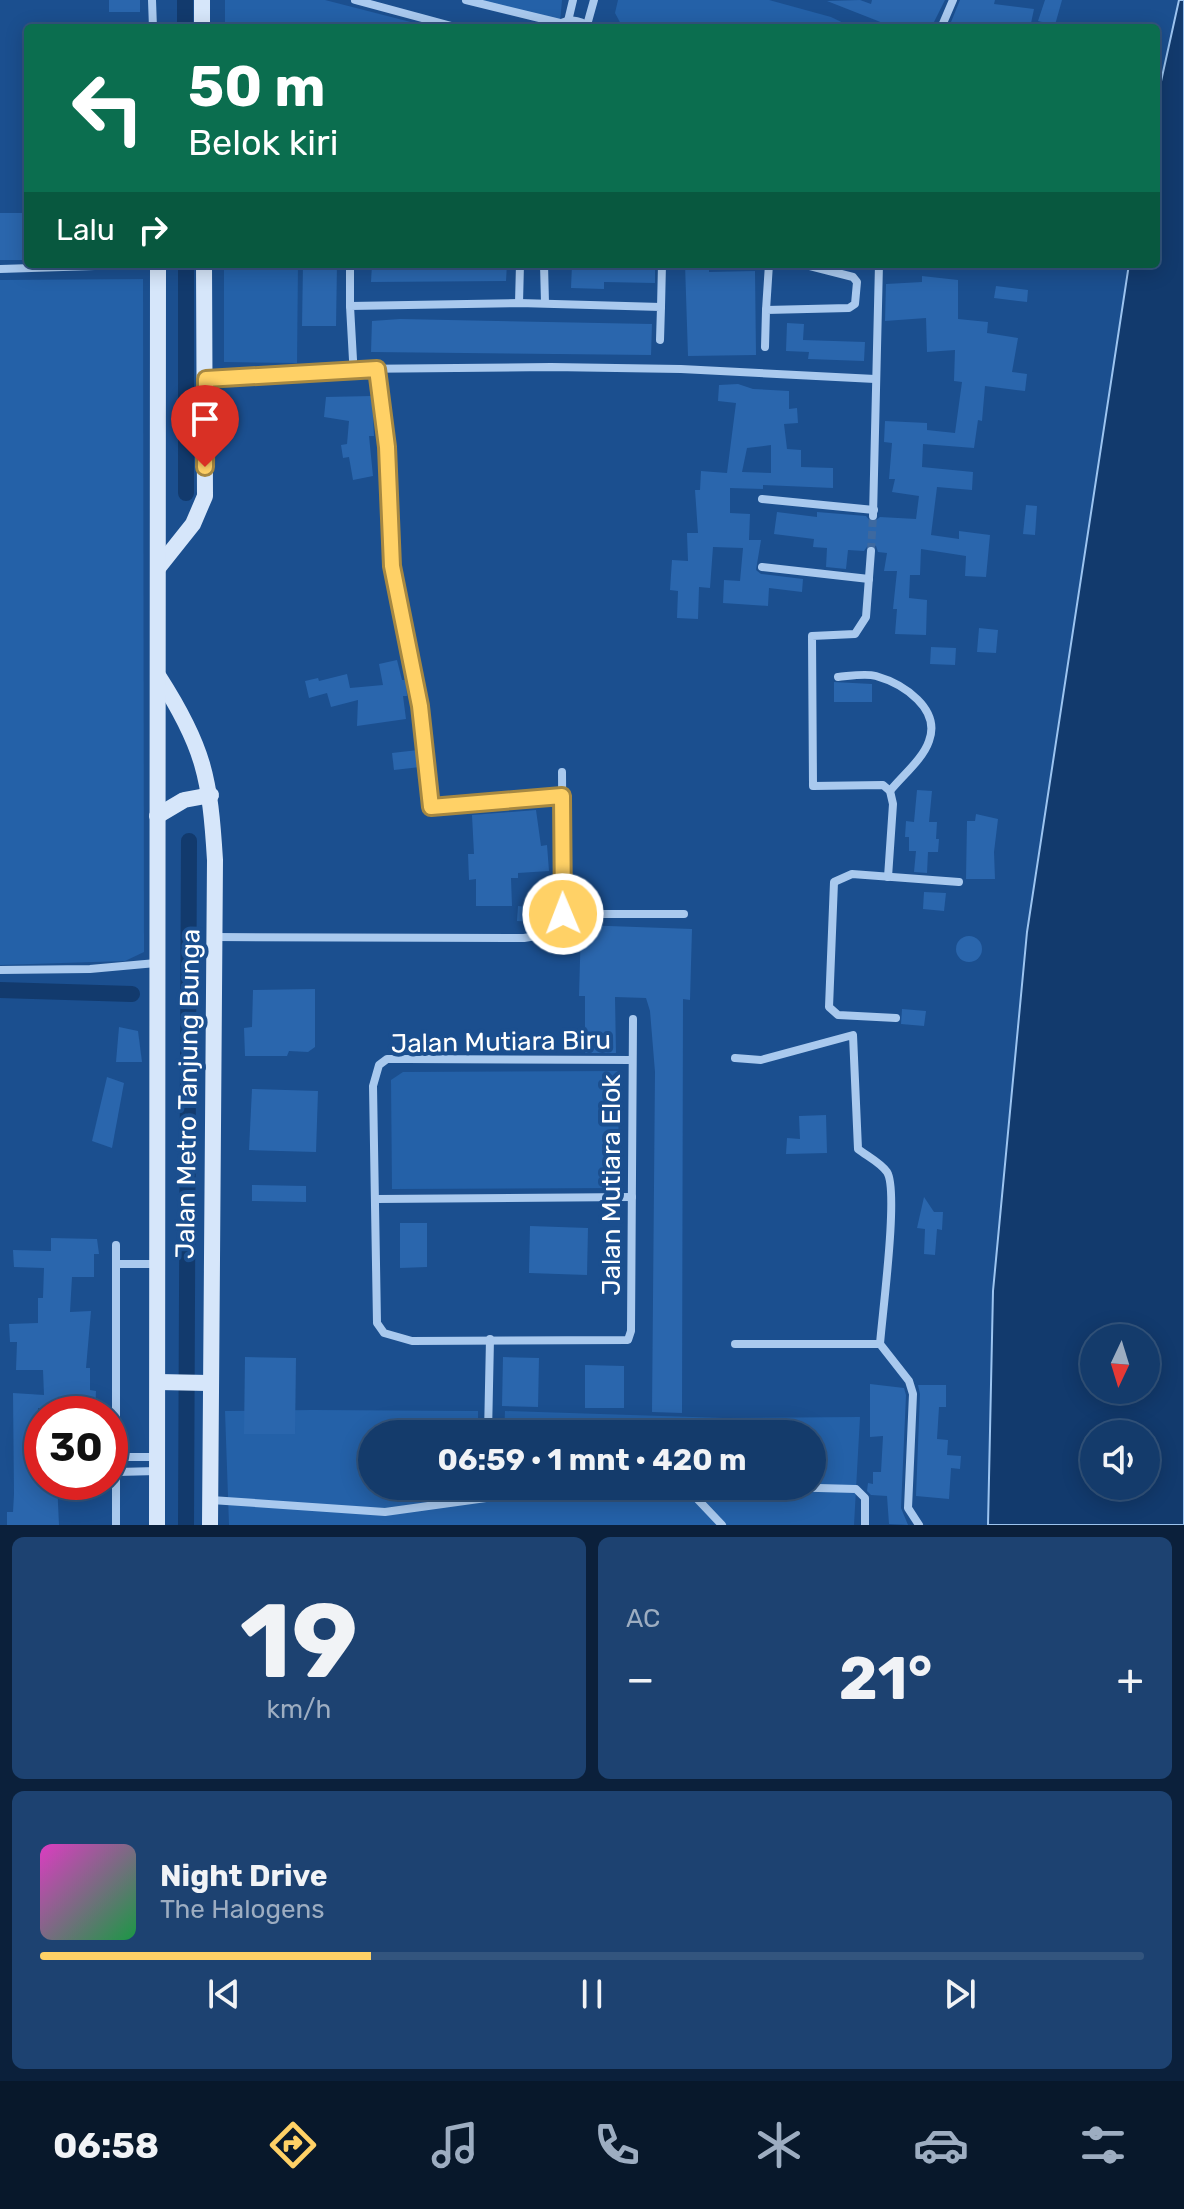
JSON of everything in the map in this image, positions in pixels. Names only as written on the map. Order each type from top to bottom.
[{"type":"main road","points":[[202,0],[202,24]]},
{"type":"main road","name":"Jalan Metro Tanjung Bunga","points":[[157,1525],[163,1382],[158,1264],[156,963],[158,268]]},
{"type":"main road","points":[[158,568],[193,524],[205,496],[204,268]]},
{"type":"main road","name":"Jalan Metro Tanjung Bunga","points":[[158,675],[187,722],[203,761],[211,795],[215,860],[203,1383],[210,1525]]},
{"type":"main road","points":[[157,816],[184,800],[211,795]]},
{"type":"main road","points":[[163,1382],[203,1383]]},
{"type":"street","points":[[152,0],[153,24]]},
{"type":"street","points":[[355,0],[444,24]]},
{"type":"street","points":[[466,0],[561,24],[573,0]]},
{"type":"street","points":[[590,24],[594,0]]},
{"type":"street","points":[[943,24],[953,0]]},
{"type":"street","points":[[0,269],[32,268]]},
{"type":"street","points":[[350,268],[353,360]]},
{"type":"street","points":[[519,303],[520,268]]},
{"type":"street","points":[[544,268],[545,303]]},
{"type":"street","points":[[660,340],[662,268]]},
{"type":"street","points":[[765,347],[769,268]]},
{"type":"street","points":[[766,310],[854,306],[857,282],[853,277],[818,268]]},
{"type":"street","points":[[762,499],[873,513],[879,268]]},
{"type":"street","points":[[350,306],[545,303],[661,307]]},
{"type":"street","points":[[206,379],[377,369],[681,369],[875,379]]},
{"type":"street","points":[[377,369],[387,447],[392,566],[420,706],[431,807],[562,796]]},
{"type":"street","points":[[871,551],[866,617],[854,635],[812,636],[813,786],[883,785],[890,791],[893,804],[888,877]]},
{"type":"street","points":[[762,567],[869,579]]},
{"type":"street","points":[[838,677],[874,675],[918,700],[930,714],[932,728],[927,746],[890,791]]},
{"type":"street","points":[[214,937],[524,938],[542,935],[559,923],[563,914],[562,772]]},
{"type":"street","points":[[896,1018],[838,1015],[829,1005],[834,882],[852,874],[959,882]]},
{"type":"street","points":[[563,914],[684,914]]},
{"type":"street","points":[[0,970],[90,969],[156,963]]},
{"type":"street","name":"Jalan Mutiara Elok","points":[[490,1339],[627,1341],[631,1333],[633,1019]]},
{"type":"street","points":[[735,1058],[761,1060],[853,1035],[858,1149],[882,1168],[890,1180],[890,1236],[880,1344],[909,1381],[913,1394],[908,1508],[919,1525]]},
{"type":"street","name":"Jalan Mutiara Biru","points":[[376,1199],[375,1071],[382,1062],[390,1059],[632,1060]]},
{"type":"street","points":[[488,1420],[490,1339],[412,1341],[386,1334],[377,1323],[376,1199],[632,1197]]},
{"type":"street","points":[[116,1245],[117,1396]]},
{"type":"street","points":[[116,1264],[158,1264]]},
{"type":"street","points":[[735,1344],[880,1344]]},
{"type":"street","points":[[128,1459],[158,1464]]},
{"type":"street","points":[[128,1470],[158,1464]]},
{"type":"street","points":[[826,1488],[856,1489],[865,1498],[865,1525]]},
{"type":"street","points":[[116,1500],[116,1525]]},
{"type":"street","points":[[210,1500],[385,1512],[472,1500]]},
{"type":"street","points":[[698,1500],[722,1525]]},
{"type":"shaded area","points":[[225,0],[325,0],[418,24],[225,24]]},
{"type":"shaded area","points":[[479,0],[562,0],[560,23]]},
{"type":"shaded area","points":[[618,0],[769,0],[846,24],[621,24],[615,13]]},
{"type":"shaded area","points":[[1179,0],[1184,0],[1184,1525],[988,1525],[993,1291],[1027,932],[1128,268],[1160,268],[1160,86]]},
{"type":"shaded area","points":[[224,268],[298,268],[297,363],[224,362]]},
{"type":"shaded area","points":[[143,279],[144,952],[125,961],[0,965],[0,280]]},
{"type":"shaded area","points":[[618,1071],[619,1188],[392,1189],[391,1080],[403,1072]]},
{"type":"shaded area","points":[[225,1411],[478,1411],[478,1420],[358,1420],[358,1500],[826,1500],[826,1420],[505,1420],[505,1411],[724,1418],[860,1417],[854,1525],[229,1525]]},
{"type":"building","points":[[109,0],[140,0],[140,12],[109,12]]},
{"type":"building","points":[[860,0],[871,4],[872,0],[945,0],[933,24],[883,24],[827,1]]},
{"type":"building","points":[[960,0],[995,0],[994,4],[1034,9],[1031,24],[950,24]]},
{"type":"building","points":[[1045,0],[1062,0],[1055,24],[1038,21]]},
{"type":"building","points":[[0,213],[24,213],[24,260],[0,260]]},
{"type":"building","points":[[303,268],[337,268],[336,326],[302,326]]},
{"type":"building","points":[[372,268],[507,268],[506,281],[371,282]]},
{"type":"building","points":[[572,268],[655,268],[655,283],[604,282],[604,289],[571,288]]},
{"type":"building","points":[[685,268],[709,268],[709,272],[755,271],[756,355],[688,356]]},
{"type":"building","points":[[922,276],[958,280],[958,319],[988,322],[987,333],[1018,338],[1012,372],[1027,374],[1025,391],[985,386],[982,421],[978,420],[974,448],[923,444],[922,467],[973,472],[972,490],[937,487],[931,535],[959,539],[959,531],[990,535],[986,577],[965,576],[966,556],[921,549],[920,575],[910,575],[909,598],[927,600],[926,635],[895,634],[897,609],[893,609],[897,571],[884,571],[887,553],[878,552],[876,546],[869,544],[864,551],[848,550],[846,569],[826,567],[827,548],[813,547],[814,539],[774,534],[777,512],[817,517],[817,512],[866,516],[872,523],[880,517],[916,519],[919,496],[892,492],[895,479],[889,479],[892,443],[884,442],[885,421],[927,423],[927,430],[955,433],[962,382],[954,381],[955,350],[927,352],[926,318],[885,321],[886,284],[922,282]]},
{"type":"building","points":[[996,286],[1028,290],[1027,302],[994,298]]},
{"type":"building","points":[[372,321],[652,324],[651,355],[371,352]]},
{"type":"building","points":[[787,323],[804,324],[803,340],[865,342],[864,361],[808,359],[809,352],[786,351]]},
{"type":"building","points":[[738,384],[753,389],[789,391],[789,409],[797,408],[798,423],[784,424],[787,449],[801,450],[801,467],[833,468],[833,488],[763,485],[763,489],[730,488],[730,513],[750,514],[749,540],[761,540],[756,570],[761,574],[803,579],[802,592],[769,588],[768,606],[723,603],[724,580],[740,581],[743,548],[713,547],[710,588],[699,587],[698,619],[677,618],[678,591],[670,590],[672,560],[688,561],[687,533],[698,533],[695,490],[700,490],[701,471],[727,473],[736,403],[718,401],[719,385]],"holes":[[[771,445],[771,473],[742,472],[747,448]]]},
{"type":"building","points":[[372,396],[374,436],[369,436],[373,476],[353,480],[349,457],[343,458],[341,445],[347,444],[349,421],[324,417],[326,397]]},
{"type":"building","points":[[1026,505],[1037,506],[1035,535],[1023,534]]},
{"type":"building","points":[[979,628],[998,630],[996,653],[977,652]]},
{"type":"building","points":[[931,647],[956,648],[955,665],[930,664]]},
{"type":"building","points":[[397,660],[402,680],[406,680],[407,696],[403,696],[406,719],[357,726],[358,700],[331,707],[327,693],[309,698],[305,681],[318,678],[319,681],[347,674],[350,688],[383,685],[379,664]]},
{"type":"building","points":[[834,682],[872,684],[872,702],[834,702]]},
{"type":"building","points":[[418,750],[420,767],[394,770],[392,753]]},
{"type":"building","points":[[917,790],[932,791],[929,822],[937,822],[938,852],[928,852],[927,873],[914,872],[916,851],[909,851],[909,837],[905,837],[906,821],[914,822]]},
{"type":"building","points":[[536,810],[541,846],[547,845],[549,871],[518,873],[518,878],[511,878],[512,906],[476,906],[476,879],[469,880],[468,854],[474,854],[472,815]]},
{"type":"building","points":[[976,814],[998,819],[995,879],[966,879],[967,821],[975,821]]},
{"type":"building","points":[[924,892],[946,893],[944,911],[923,909]]},
{"type":"building","points":[[518,906],[548,909],[547,923],[517,921]]},
{"type":"building","points":[[581,925],[692,929],[690,1000],[683,999],[682,1413],[652,1412],[655,1072],[650,1011],[646,998],[615,997],[616,1053],[585,1053],[585,996],[579,996]]},
{"type":"building","points":[[969,936],[978,940],[982,949],[978,958],[969,962],[960,958],[956,949],[960,940]]},
{"type":"building","points":[[315,989],[315,1047],[308,1052],[289,1051],[287,1056],[245,1056],[244,1028],[252,1027],[253,990]]},
{"type":"building","points":[[902,1009],[926,1011],[924,1026],[901,1024]]},
{"type":"building","points":[[119,1027],[138,1031],[142,1062],[116,1062]]},
{"type":"building","points":[[107,1077],[124,1083],[112,1148],[92,1141]]},
{"type":"building","points":[[252,1089],[318,1091],[316,1152],[249,1150]]},
{"type":"building","points":[[826,1115],[827,1153],[786,1154],[787,1138],[800,1139],[799,1116]]},
{"type":"building","points":[[252,1185],[306,1186],[306,1202],[252,1201]]},
{"type":"building","points":[[924,1197],[934,1212],[943,1212],[942,1230],[937,1229],[935,1255],[924,1254],[925,1229],[917,1228]]},
{"type":"building","points":[[400,1223],[427,1223],[427,1267],[400,1268]]},
{"type":"building","points":[[530,1226],[588,1228],[587,1275],[529,1273]]},
{"type":"building","points":[[51,1238],[97,1239],[99,1254],[94,1254],[94,1277],[72,1277],[70,1312],[91,1311],[86,1368],[90,1368],[90,1390],[96,1391],[96,1396],[24,1396],[24,1500],[58,1500],[59,1525],[7,1525],[7,1512],[13,1512],[14,1494],[13,1393],[44,1395],[43,1370],[16,1370],[17,1342],[10,1342],[9,1324],[38,1323],[38,1298],[43,1298],[44,1268],[14,1267],[13,1250],[51,1251]]},
{"type":"building","points":[[245,1357],[296,1358],[295,1434],[244,1434]]},
{"type":"building","points":[[503,1357],[539,1358],[538,1407],[502,1406]]},
{"type":"building","points":[[585,1365],[624,1366],[624,1408],[585,1408]]},
{"type":"building","points":[[870,1384],[904,1388],[906,1395],[901,1508],[908,1525],[889,1524],[887,1496],[871,1495],[867,1491],[868,1483],[873,1484],[873,1472],[881,1472],[883,1436],[870,1437]]},
{"type":"building","points":[[918,1385],[946,1385],[946,1407],[939,1407],[937,1439],[948,1440],[947,1455],[961,1456],[960,1469],[951,1468],[949,1499],[916,1496]]},
{"type":"waterway","points":[[185,0],[185,24]]},
{"type":"waterway","points":[[186,268],[186,493]]},
{"type":"waterway","points":[[186,1525],[189,841]]},
{"type":"waterway","points":[[0,990],[132,994]]},
{"type":"tunnel","points":[[871,551],[873,516]]},
{"type":"route","points":[[205,467],[206,379],[377,369],[387,447],[392,566],[420,706],[431,807],[562,796],[563,914]]}]
